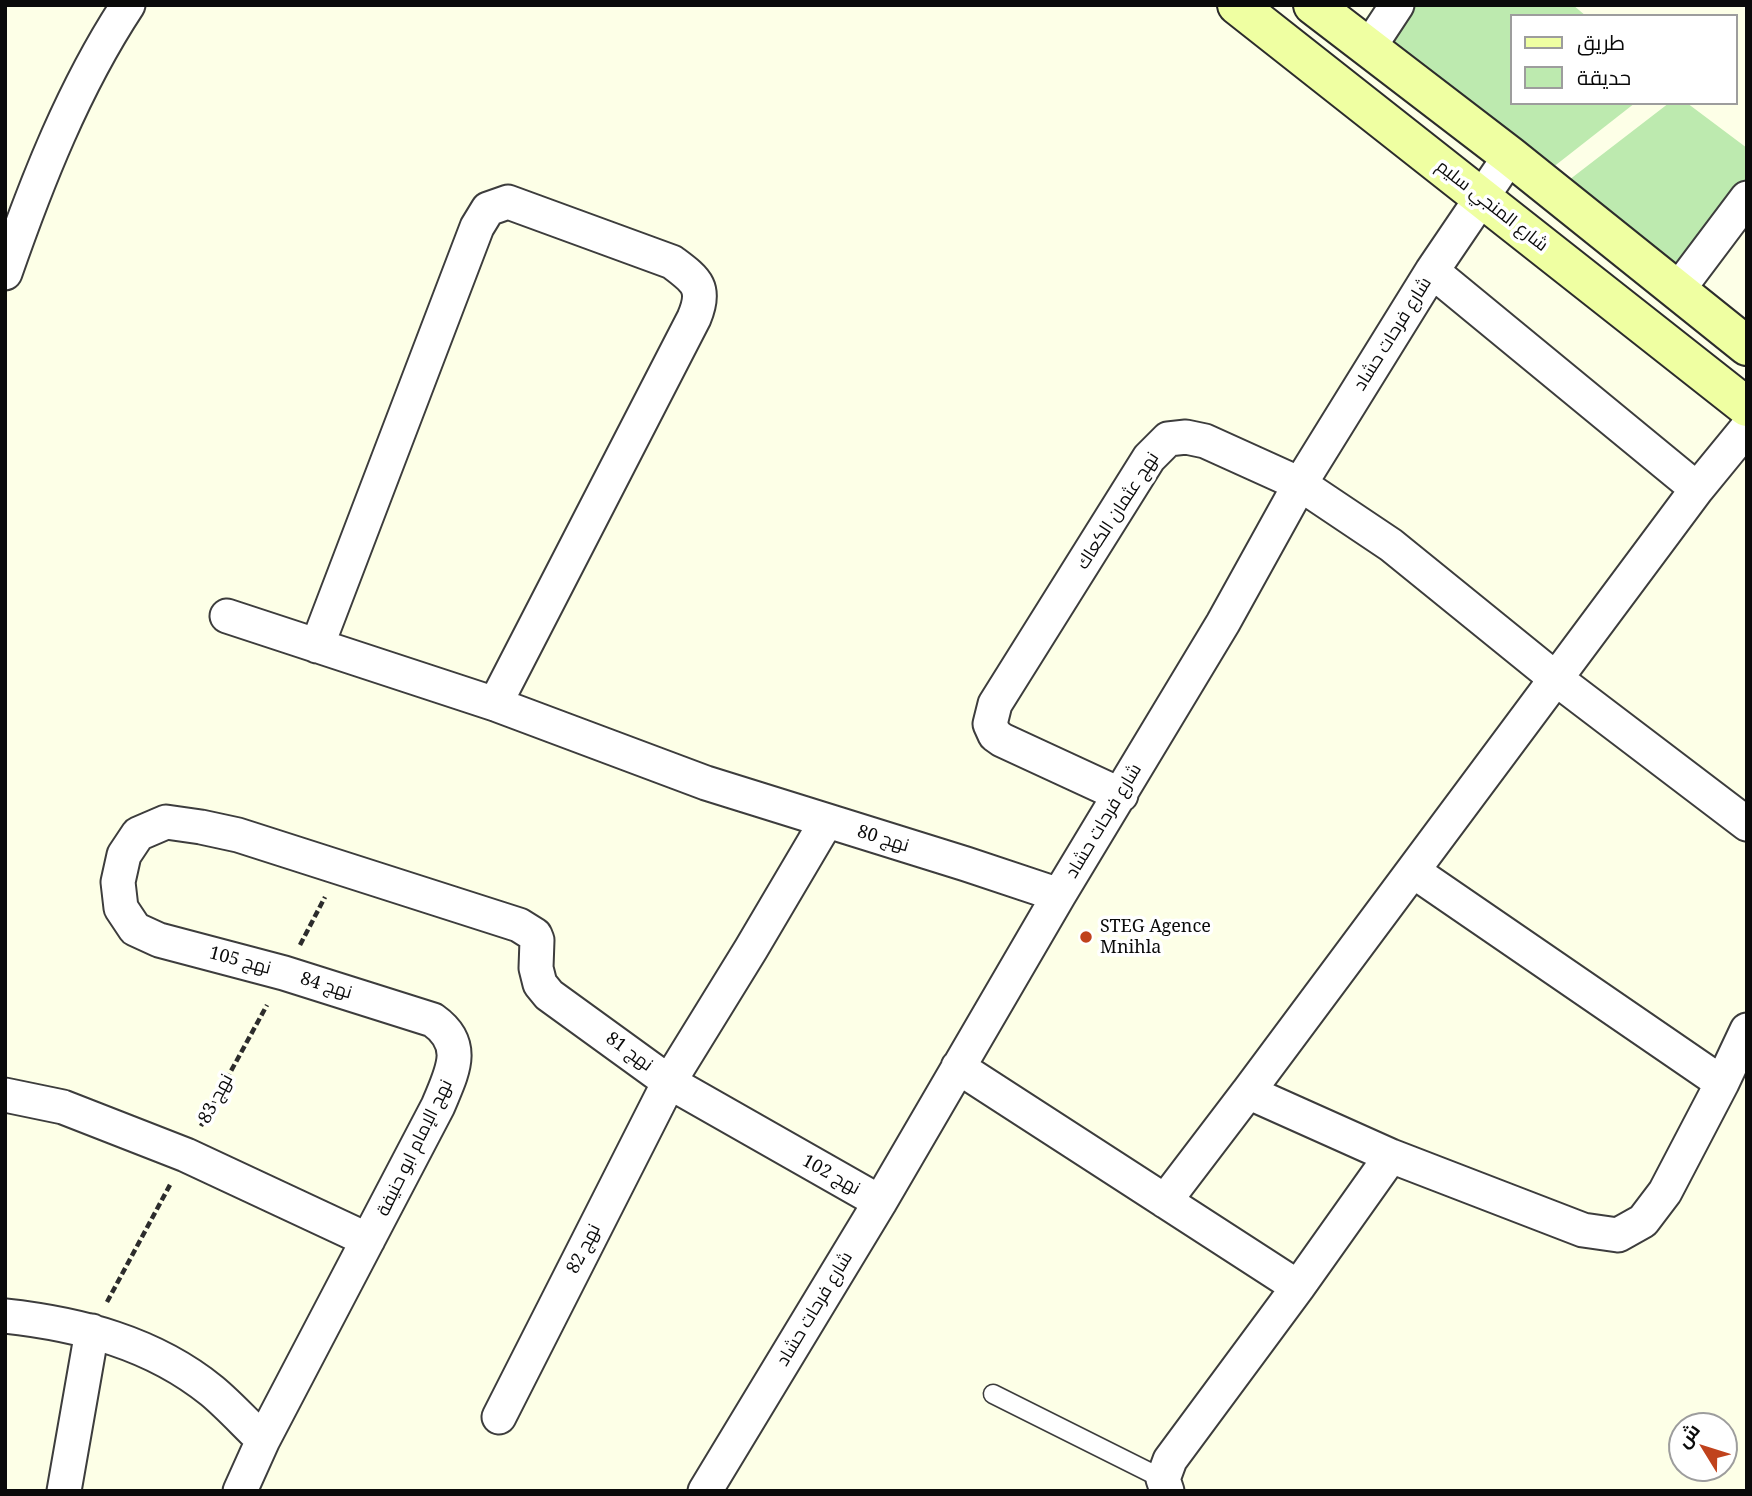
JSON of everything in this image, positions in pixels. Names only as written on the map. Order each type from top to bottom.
[{"type":"main road","name":"شارع المنجي سليم","points":[[1237,5],[1747,408]]},
{"type":"main road","points":[[1313,5],[1510,156],[1747,346]]},
{"type":"street","points":[[5,273],[26,214],[74,103],[128,5]]},
{"type":"street","points":[[1368,49],[1396,5]]},
{"type":"street","name":"شارع فرحات حشاد","points":[[705,1491],[880,1202],[1059,895],[1223,623],[1300,484],[1432,271],[1510,156]]},
{"type":"street","points":[[1677,291],[1747,198]]},
{"type":"street","points":[[317,646],[477,227],[488,209],[508,202],[672,262],[693,278],[701,291],[694,318],[495,704]]},
{"type":"street","points":[[1432,271],[1697,489]]},
{"type":"street","points":[[1165,1201],[1697,489],[1747,428]]},
{"type":"street","name":"نهج عثمان الكعاك","points":[[1121,795],[1002,740],[995,735],[990,724],[995,704],[1149,458],[1168,439],[1186,437],[1205,441],[1300,484],[1391,545],[1555,678],[1747,824]]},
{"type":"street","name":"نهج 80","points":[[228,616],[495,704],[706,783],[1059,895]]},
{"type":"street","name":"نهج 105","points":[[284,973],[159,940],[135,929],[121,908],[118,882],[124,855],[138,834],[166,822],[238,835],[340,868]]},
{"type":"street","name":"نهج 82","points":[[499,1417],[669,1082],[826,822]]},
{"type":"street","name":"نهج 81","points":[[340,868],[519,925],[535,935],[536,968],[540,984],[549,995],[669,1082],[783,1147]]},
{"type":"street","points":[[1413,871],[1722,1083]]},
{"type":"street","name":"نهج 84","points":[[284,973],[433,1020]]},
{"type":"street","name":"نهج الإمام ابو حنيفة","points":[[263,1440],[438,1105],[452,1071],[455,1044],[446,1029],[433,1020]]},
{"type":"street","points":[[1248,1092],[1391,1156],[1583,1230],[1618,1236],[1643,1221],[1665,1192],[1747,1030]]},
{"type":"street","points":[[958,1067],[1298,1287]]},
{"type":"street","points":[[5,1095],[63,1107],[186,1155],[368,1240]]},
{"type":"street","name":"نهج 102","points":[[783,1147],[880,1202]]},
{"type":"street","points":[[1165,1485],[1170,1460],[1391,1156]]},
{"type":"street","points":[[5,1315],[45,1320],[92,1331],[141,1349],[170,1363],[211,1391],[263,1440],[240,1491]]},
{"type":"street","points":[[64,1491],[92,1331]]},
{"type":"lane","points":[[993,1394],[1165,1485]]},
{"type":"path","name":"نهج 83","points":[[92,1331],[340,868]]},
{"type":"green space","points":[[1376,5],[1573,5],[1584,14],[1510,14],[1510,105],[1632,105],[1552,168],[1362,23]]},
{"type":"green space","points":[[1666,105],[1690,105],[1747,148],[1747,209],[1687,269],[1673,262],[1569,180]]},
{"type":"place","name":"STEG Agence Mnihla","points":[[1086,937]]}]
